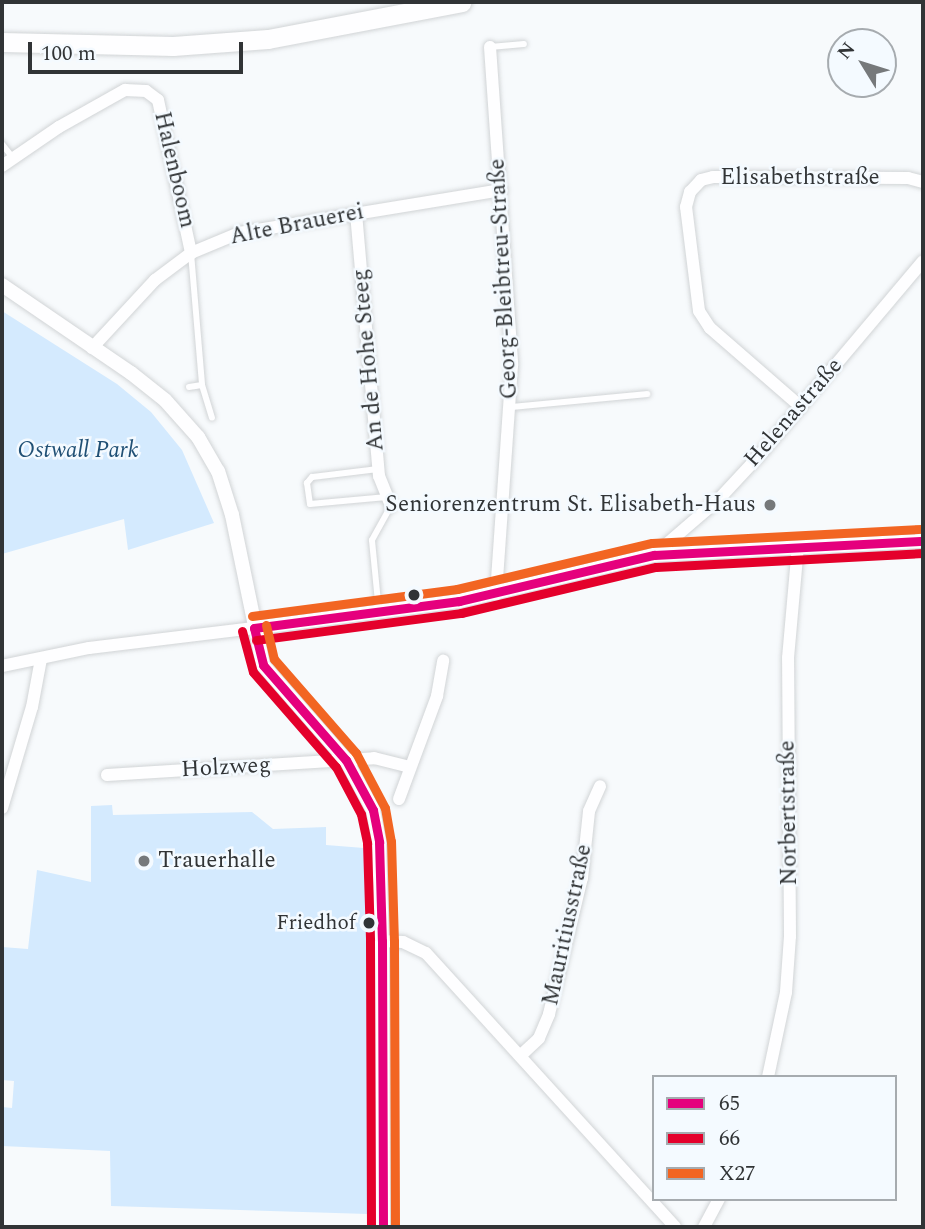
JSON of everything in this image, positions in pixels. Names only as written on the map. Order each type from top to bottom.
[{"type":"main road","points":[[2,42],[173,46],[268,39],[463,2]]},
{"type":"street","name":"Georg-Bleibtreu-Straße","points":[[490,47],[512,407],[496,594]]},
{"type":"street","name":"Halenboom","points":[[2,166],[59,127],[125,90],[146,91],[158,100],[191,253]]},
{"type":"street","name":"Elisabethstraße","points":[[801,407],[710,328],[699,311],[686,207],[690,192],[701,180],[713,177],[908,178],[923,182]]},
{"type":"street","name":"Alte Brauerei","points":[[92,348],[132,300],[191,253],[239,233],[500,190]]},
{"type":"street","name":"An de Hohe Steeg","points":[[356,213],[378,469],[389,501]]},
{"type":"street","name":"Helenastraße","points":[[654,555],[719,499],[801,407],[923,261]]},
{"type":"street","points":[[2,285],[165,400],[198,437],[218,471],[232,515],[264,665],[277,685],[346,760],[362,784],[377,831],[382,941],[383,1227]]},
{"type":"street","points":[[2,666],[89,648],[379,614],[496,594],[654,555],[923,541]]},
{"type":"street","name":"Norbertstraße","points":[[768,1075],[786,992],[790,936],[788,657],[798,547]]},
{"type":"street","points":[[2,808],[32,707],[41,659]]},
{"type":"street","points":[[399,799],[437,696],[443,661]]},
{"type":"street","name":"Holzweg","points":[[107,775],[374,758],[409,767]]},
{"type":"street","name":"Mauritiusstraße","points":[[520,1056],[538,1038],[550,1014],[582,878],[589,811],[600,786]]},
{"type":"street","points":[[382,941],[403,942],[426,953],[675,1227]]},
{"type":"street","points":[[704,1227],[718,1201]]},
{"type":"lane","points":[[490,47],[524,44]]},
{"type":"lane","points":[[2,144],[13,159]]},
{"type":"lane","name":"Halenboom","points":[[191,253],[202,385],[212,418]]},
{"type":"lane","points":[[189,387],[202,385]]},
{"type":"lane","points":[[512,407],[647,394]]},
{"type":"lane","points":[[378,469],[312,477],[307,483],[310,504],[389,501],[372,540],[379,614]]},
{"type":"green space","name":"Ostwall Park","points":[[2,311],[117,384],[151,412],[182,450],[214,523],[128,550],[124,519],[2,554]]},
{"type":"green space","points":[[112,805],[113,815],[252,812],[273,829],[326,827],[326,845],[364,848],[369,897],[368,1214],[111,1206],[110,1151],[2,1146],[2,1107],[12,1108],[14,1081],[2,1080],[2,947],[28,949],[37,870],[91,882],[91,806]]},
{"type":"transit line","name":"X27","points":[[252,616],[457,589],[652,543],[922,529]]},
{"type":"transit line","name":"65","points":[[254,628],[459,601],[654,555],[923,541]]},
{"type":"transit line","name":"66","points":[[256,640],[461,613],[656,567],[923,553]]},
{"type":"transit line","name":"X27","points":[[266,625],[274,659],[356,753],[385,808],[391,841],[394,941],[395,1227]]},
{"type":"transit line","name":"65","points":[[254,628],[263,665],[346,760],[373,810],[379,842],[382,941],[383,1227]]},
{"type":"transit line","name":"66","points":[[242,631],[253,672],[336,767],[361,814],[367,843],[370,941],[371,1227]]},
{"type":"place","name":"Seniorenzentrum St. Elisabeth-Haus","points":[[770,505]]},
{"type":"place","name":"Trauerhalle","points":[[144,861]]},
{"type":"place","name":"Friedhof","points":[[369,923]]}]
